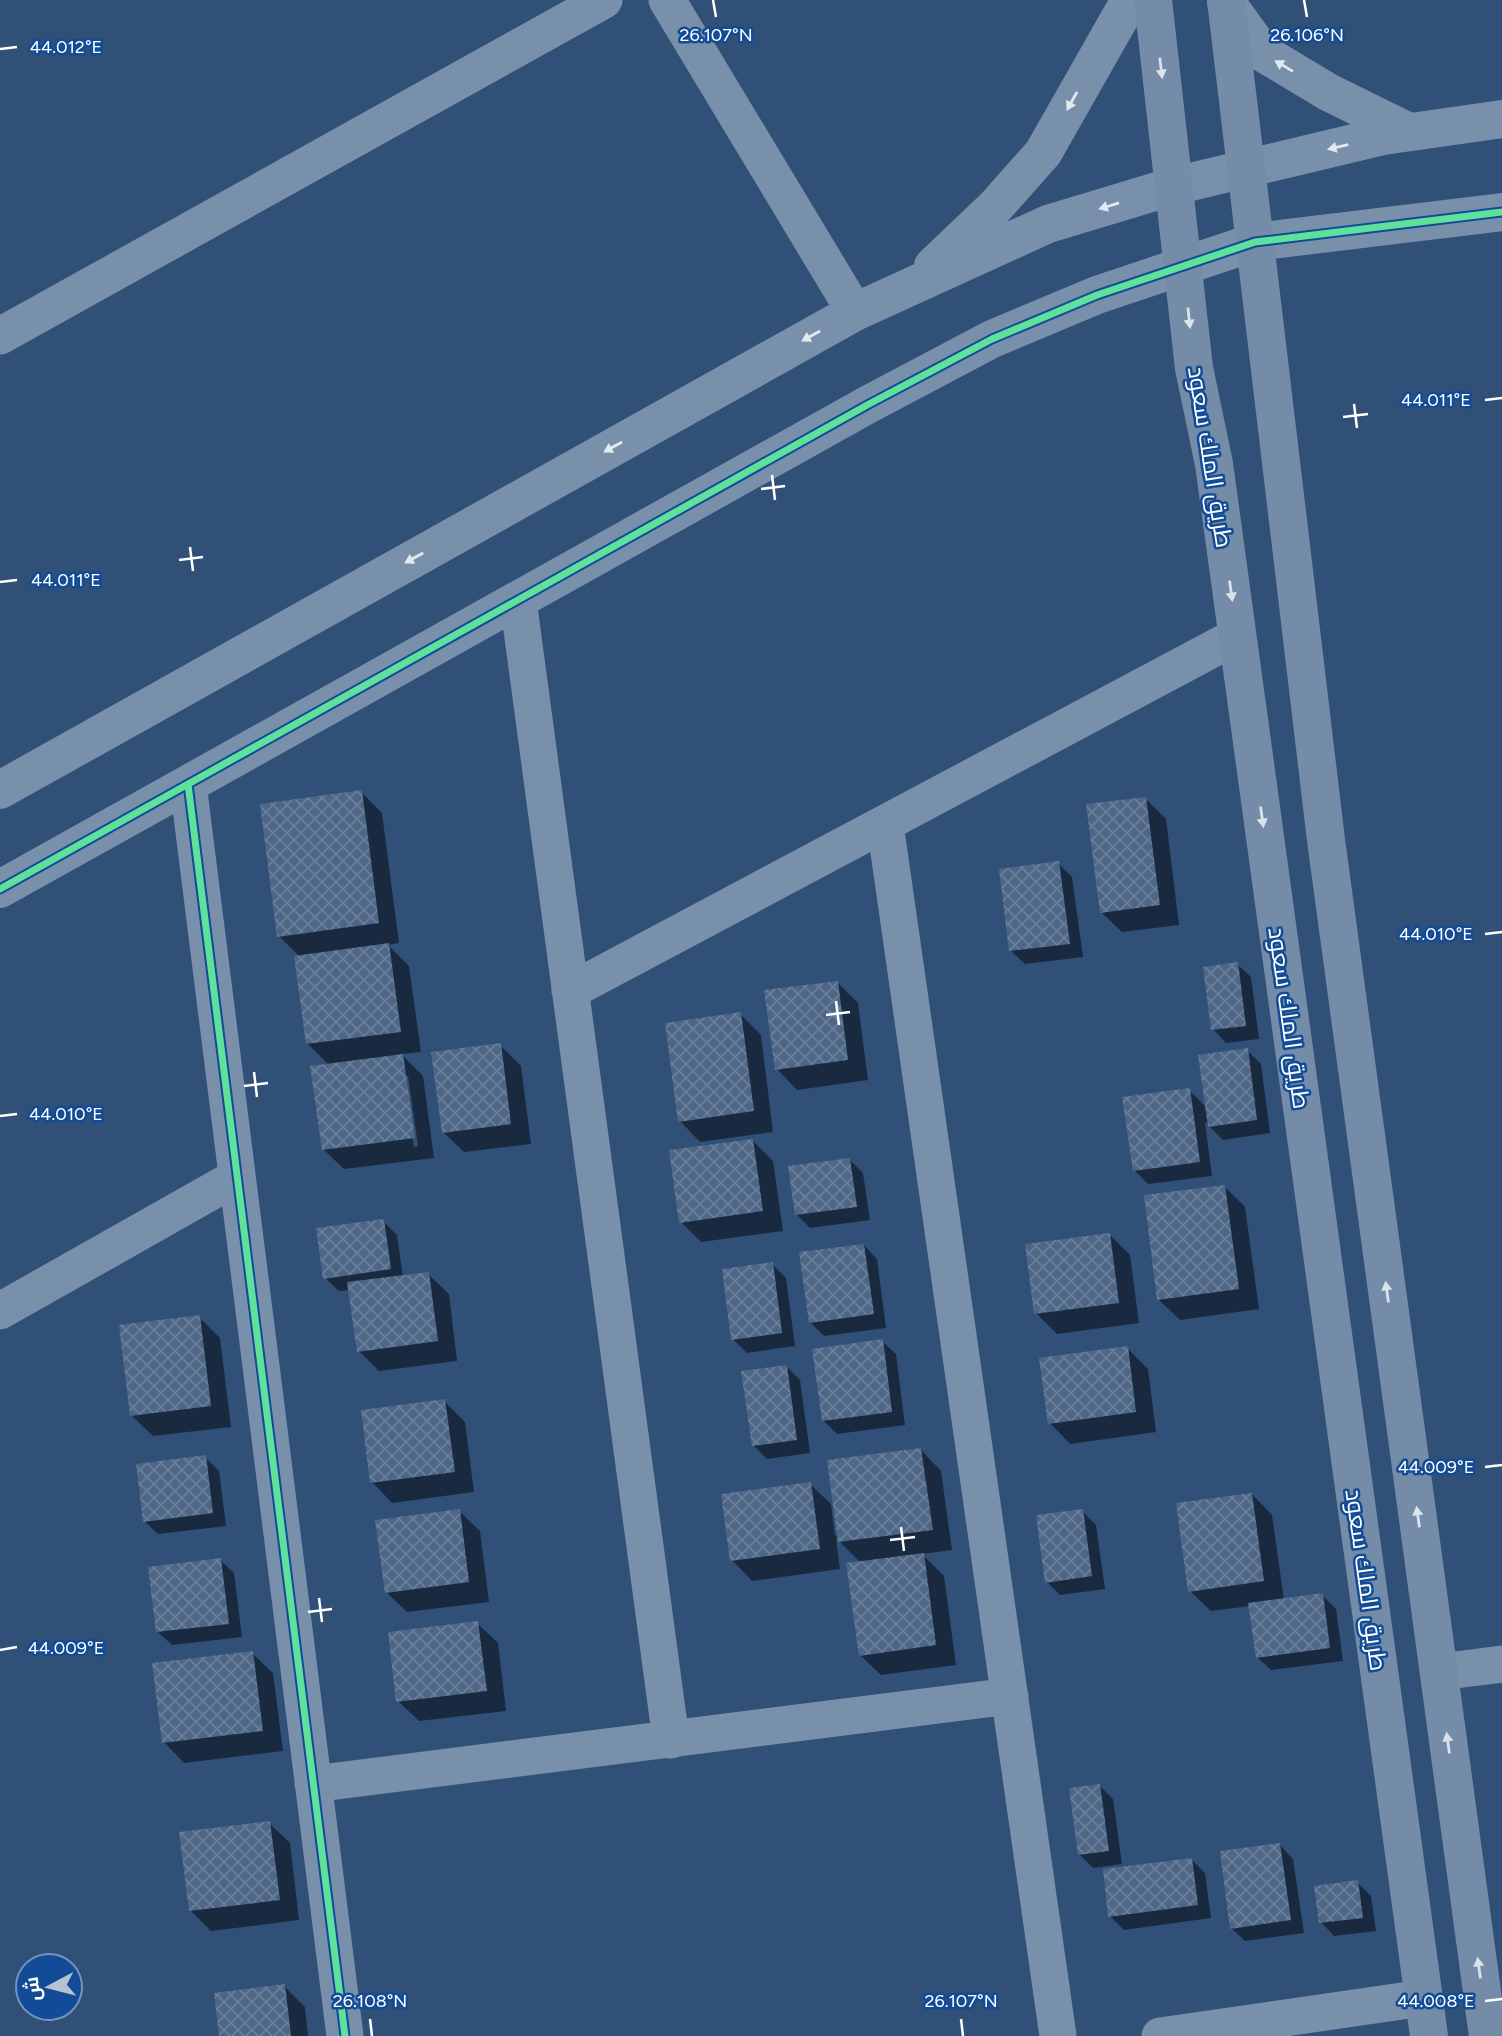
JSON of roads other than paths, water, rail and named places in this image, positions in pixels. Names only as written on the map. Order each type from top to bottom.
[{"type":"main road","name":"طريق الملك سعود","points":[[1153,0],[1194,368],[1214,464],[1429,2036]]},
{"type":"main road","points":[[1226,1],[1328,853],[1488,2036]]},
{"type":"street","points":[[0,337],[604,0]]},
{"type":"street","points":[[667,0],[855,312]]},
{"type":"street","points":[[909,288],[995,207],[1042,153],[1130,0]]},
{"type":"street","points":[[1226,1],[1262,53],[1328,92],[1409,132]]},
{"type":"street","points":[[0,790],[855,312],[1048,224],[1174,186],[1383,136],[1502,118]]},
{"type":"street","points":[[0,889],[869,404],[992,339],[1097,295],[1255,242],[1502,212]]},
{"type":"street","points":[[518,600],[671,1740]]},
{"type":"street","points":[[570,991],[1237,636]]},
{"type":"street","points":[[188,784],[345,2036]]},
{"type":"street","points":[[885,824],[1058,2036]]},
{"type":"street","points":[[0,1311],[237,1177]]},
{"type":"street","points":[[1439,1672],[1502,1664]]},
{"type":"street","points":[[313,1784],[1010,1696]]},
{"type":"street","points":[[1160,2036],[1423,1998]]}]
